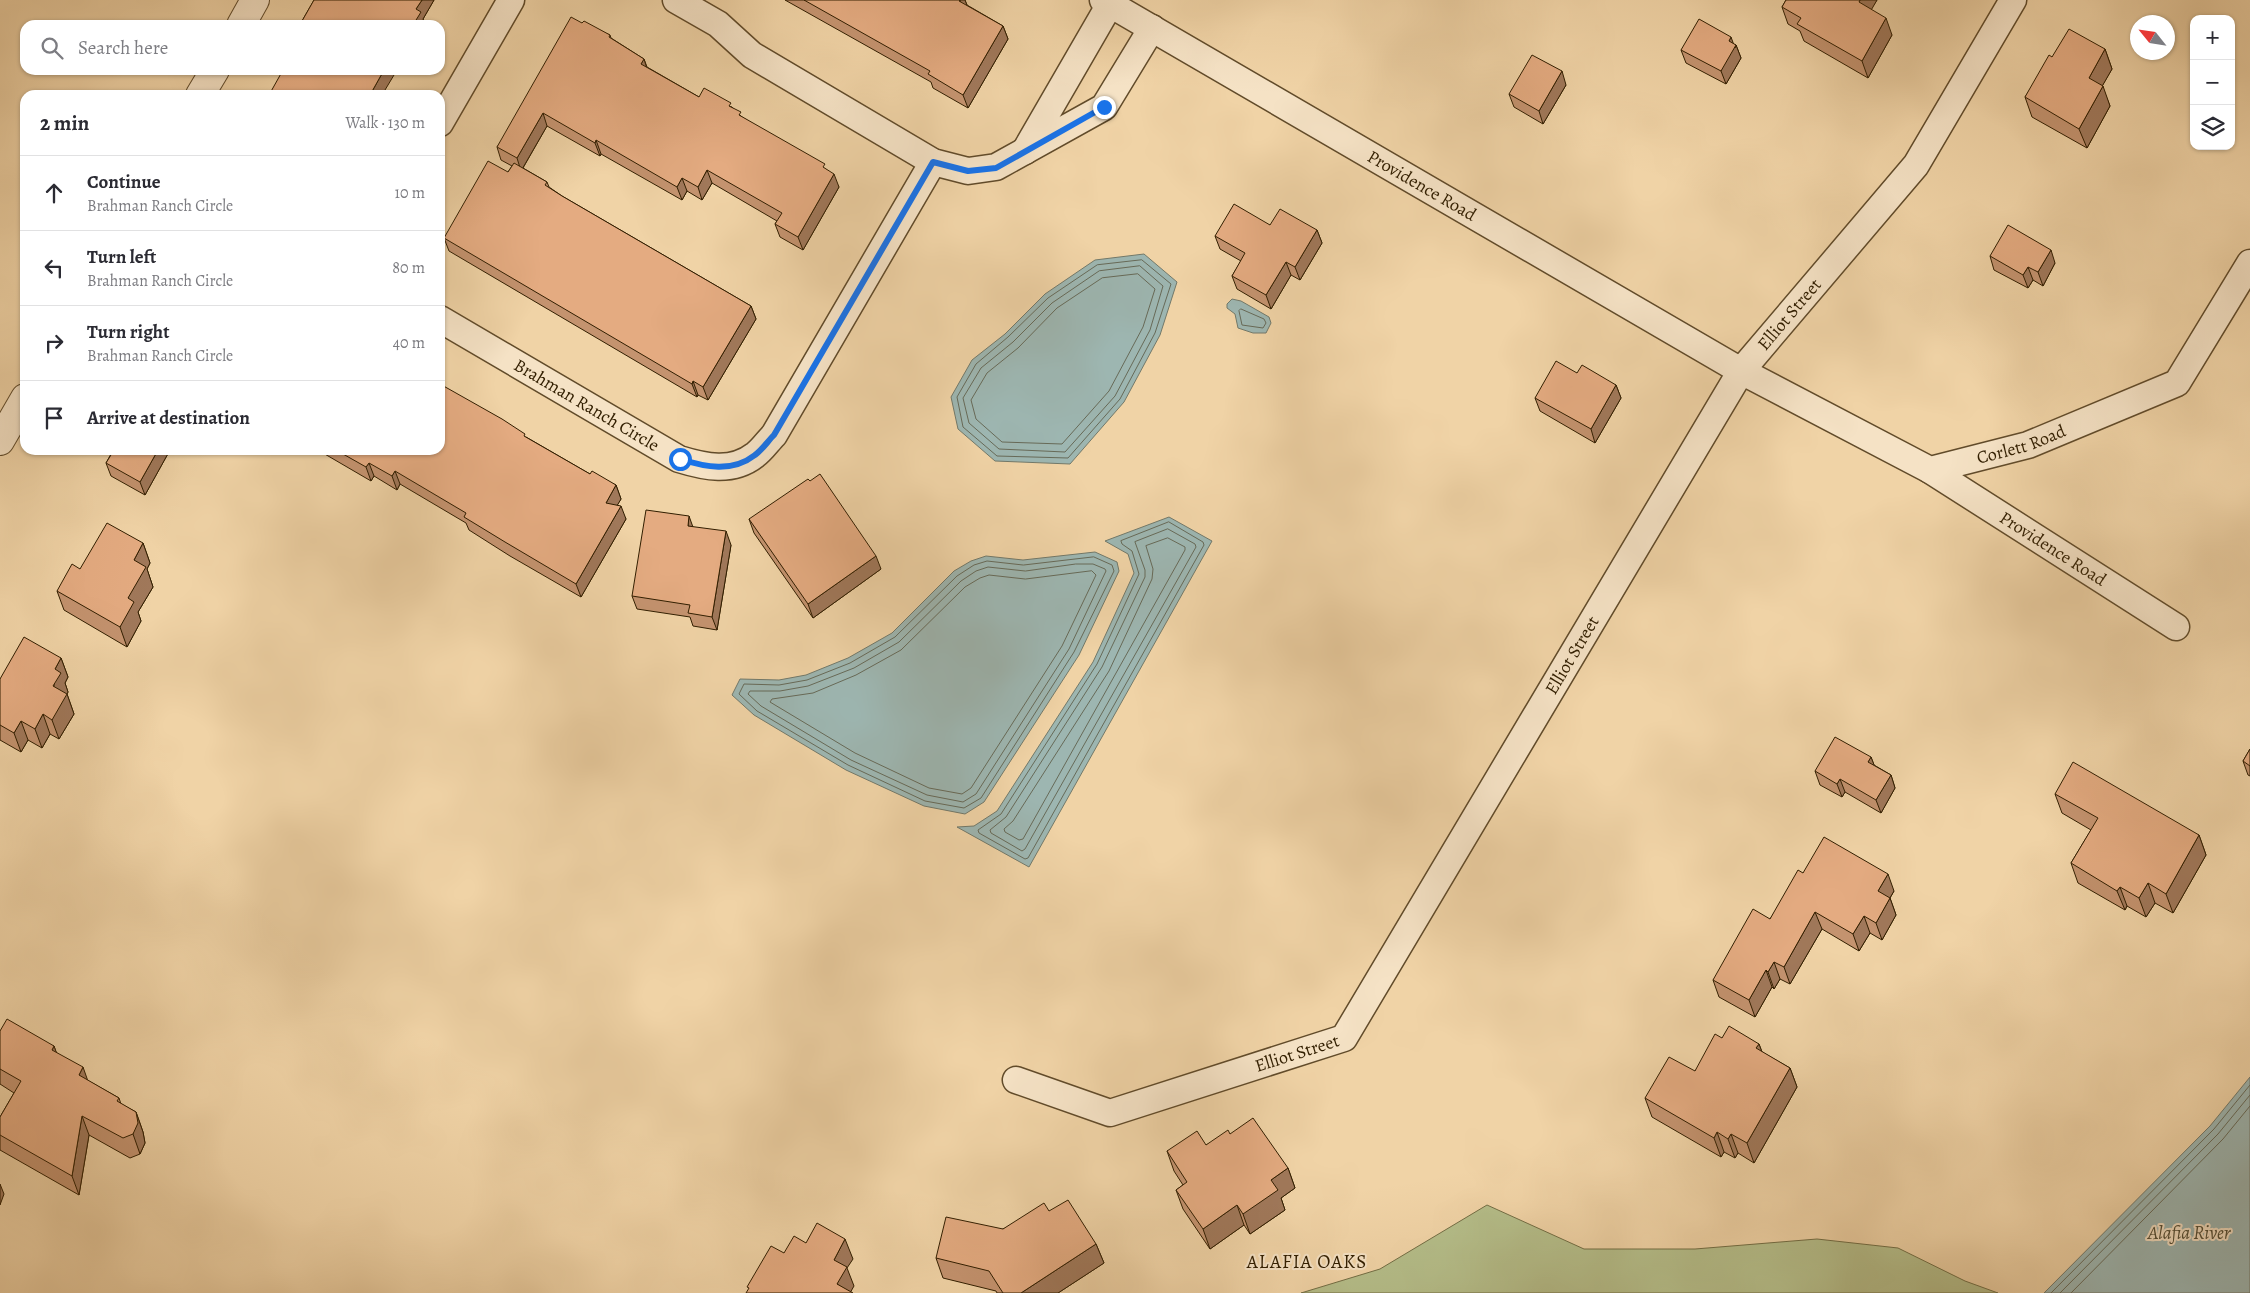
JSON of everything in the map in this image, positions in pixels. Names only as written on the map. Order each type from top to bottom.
[{"type":"street","points":[[244,20],[255,0]]},
{"type":"street","points":[[445,114],[511,0]]},
{"type":"street","points":[[676,0],[718,24],[752,55],[933,162],[968,171],[996,168],[1104,107],[1145,16]]},
{"type":"street","name":"Elliot Street","points":[[1016,1080],[1110,1113],[1344,1038],[1741,371],[1916,165],[2013,0]]},
{"type":"street","points":[[1025,152],[1107,2]]},
{"type":"street","name":"Providence Road","points":[[1107,2],[1145,16],[1741,371]]},
{"type":"street","points":[[203,90],[212,75]]},
{"type":"street","name":"Brahman Ranch Circle","points":[[445,322],[680,459],[704,466],[729,468],[754,456],[774,435],[933,162]]},
{"type":"street","name":"Corlett Road","points":[[1930,470],[2028,445],[2177,383],[2250,263]]},
{"type":"street","points":[[1741,371],[1930,470]]},
{"type":"street","points":[[0,441],[20,407]]},
{"type":"street","name":"Providence Road","points":[[1930,470],[2176,627]]},
{"type":"green space","points":[[1487,1205],[1584,1249],[1695,1249],[1817,1239],[1898,1248],[1965,1281],[1998,1293],[1301,1293],[1380,1269]]},
{"type":"water","points":[[1144,254],[1177,282],[1160,335],[1124,402],[1070,464],[995,461],[958,429],[951,397],[972,360],[1005,334],[1045,294],[1095,260]]},
{"type":"water","points":[[1232,299],[1241,301],[1269,317],[1271,323],[1266,333],[1253,333],[1238,328],[1235,314],[1227,308],[1227,304]]},
{"type":"water","points":[[1169,517],[1212,541],[1029,867],[957,827],[974,826],[997,811],[1093,662],[1134,573],[1128,554],[1105,541]]},
{"type":"water","points":[[1095,552],[1117,562],[1119,571],[1079,655],[984,802],[965,814],[924,806],[846,770],[754,715],[732,695],[740,679],[779,680],[806,675],[848,658],[892,633],[954,571],[971,561],[986,556],[1023,560]]},
{"type":"water","name":"Alafia River","points":[[2250,1077],[2250,1293],[2044,1293],[2210,1126]]},
{"type":"building","points":[[314,0],[422,0],[416,9],[421,12],[416,20],[303,20]]},
{"type":"building","points":[[804,0],[960,0],[1003,26],[963,95],[928,74],[930,71]]},
{"type":"building","points":[[1786,0],[1860,0],[1859,2],[1886,18],[1862,61],[1797,24],[1801,18],[1782,7]]},
{"type":"building","points":[[571,17],[582,23],[584,21],[610,35],[609,37],[644,59],[641,64],[699,97],[704,88],[731,103],[729,106],[741,112],[739,115],[825,164],[823,167],[834,174],[798,237],[775,224],[782,213],[707,170],[698,187],[682,178],[677,187],[596,140],[595,143],[543,113],[517,158],[497,147]]},
{"type":"building","points":[[1699,19],[1731,37],[1729,41],[1736,45],[1721,71],[1681,50]]},
{"type":"building","points":[[2069,29],[2105,49],[2089,78],[2103,86],[2079,129],[2025,97],[2049,55],[2052,57]]},
{"type":"building","points":[[1532,55],[1562,71],[1539,111],[1509,94]]},
{"type":"building","points":[[280,75],[381,75],[373,90],[272,90]]},
{"type":"building","points":[[488,161],[508,172],[514,163],[547,182],[545,185],[562,196],[751,306],[703,387],[693,381],[692,384],[445,239]]},
{"type":"building","points":[[1234,204],[1270,225],[1280,209],[1317,230],[1295,267],[1286,262],[1266,295],[1232,276],[1245,253],[1215,236]]},
{"type":"building","points":[[2008,225],[2051,250],[2038,272],[2028,267],[2023,275],[1990,256]]},
{"type":"building","points":[[1556,361],[1577,373],[1582,365],[1616,385],[1591,429],[1535,398]]},
{"type":"building","points":[[445,387],[502,419],[525,434],[524,436],[590,474],[592,471],[616,485],[606,503],[621,506],[576,584],[464,517],[466,513],[395,471],[392,476],[369,463],[366,467],[345,455],[445,455]]},
{"type":"building","points":[[111,455],[155,455],[140,482],[106,463]]},
{"type":"building","points":[[820,474],[876,556],[808,604],[749,519],[808,479],[810,481]]},
{"type":"building","points":[[646,510],[689,516],[688,526],[726,531],[712,617],[688,613],[690,605],[632,596]]},
{"type":"building","points":[[107,523],[143,543],[134,560],[146,567],[128,598],[134,602],[120,627],[57,591],[72,564],[80,569]]},
{"type":"building","points":[[24,637],[61,658],[55,669],[61,673],[53,686],[67,694],[52,720],[43,714],[35,729],[21,721],[14,733],[0,725],[0,679]]},
{"type":"building","points":[[1835,737],[1871,757],[1868,762],[1891,775],[1876,800],[1840,779],[1837,784],[1815,771]]},
{"type":"building","points":[[2250,749],[2250,766],[2243,761]]},
{"type":"building","points":[[2073,762],[2199,835],[2166,894],[2148,883],[2139,898],[2120,887],[2117,891],[2071,863],[2098,818],[2055,794]]},
{"type":"building","points":[[1824,837],[1888,874],[1878,891],[1890,898],[1876,923],[1864,916],[1853,934],[1815,912],[1784,967],[1774,962],[1768,972],[1766,970],[1749,1000],[1713,980],[1753,909],[1770,919],[1798,870],[1803,873]]},
{"type":"building","points":[[7,1019],[54,1046],[52,1050],[83,1067],[79,1075],[119,1098],[117,1101],[136,1112],[138,1123],[133,1134],[123,1138],[82,1116],[72,1176],[0,1135],[0,1117],[21,1081],[0,1069],[0,1031]]},
{"type":"building","points":[[1729,1026],[1759,1044],[1756,1048],[1790,1068],[1747,1143],[1731,1134],[1728,1139],[1717,1132],[1714,1138],[1645,1098],[1669,1057],[1695,1071],[1715,1034],[1722,1038]]},
{"type":"building","points":[[1253,1118],[1288,1168],[1271,1180],[1278,1190],[1243,1214],[1237,1205],[1203,1229],[1176,1190],[1187,1182],[1167,1151],[1197,1131],[1206,1145],[1228,1130],[1230,1134]]},
{"type":"building","points":[[1068,1200],[1096,1244],[1021,1293],[1003,1293],[989,1271],[936,1258],[946,1217],[1003,1229],[1044,1203],[1049,1211]]},
{"type":"building","points":[[817,1223],[845,1239],[834,1260],[847,1267],[837,1284],[853,1293],[746,1293],[749,1288],[747,1287],[771,1246],[784,1253],[794,1236],[806,1243]]},
{"type":"district","name":"ALAFIA OAKS","points":[[1307,1262]]},
{"type":"route","points":[[680,459],[704,466],[729,468],[754,456],[774,435],[933,162],[968,171],[996,168],[1104,107]]}]
